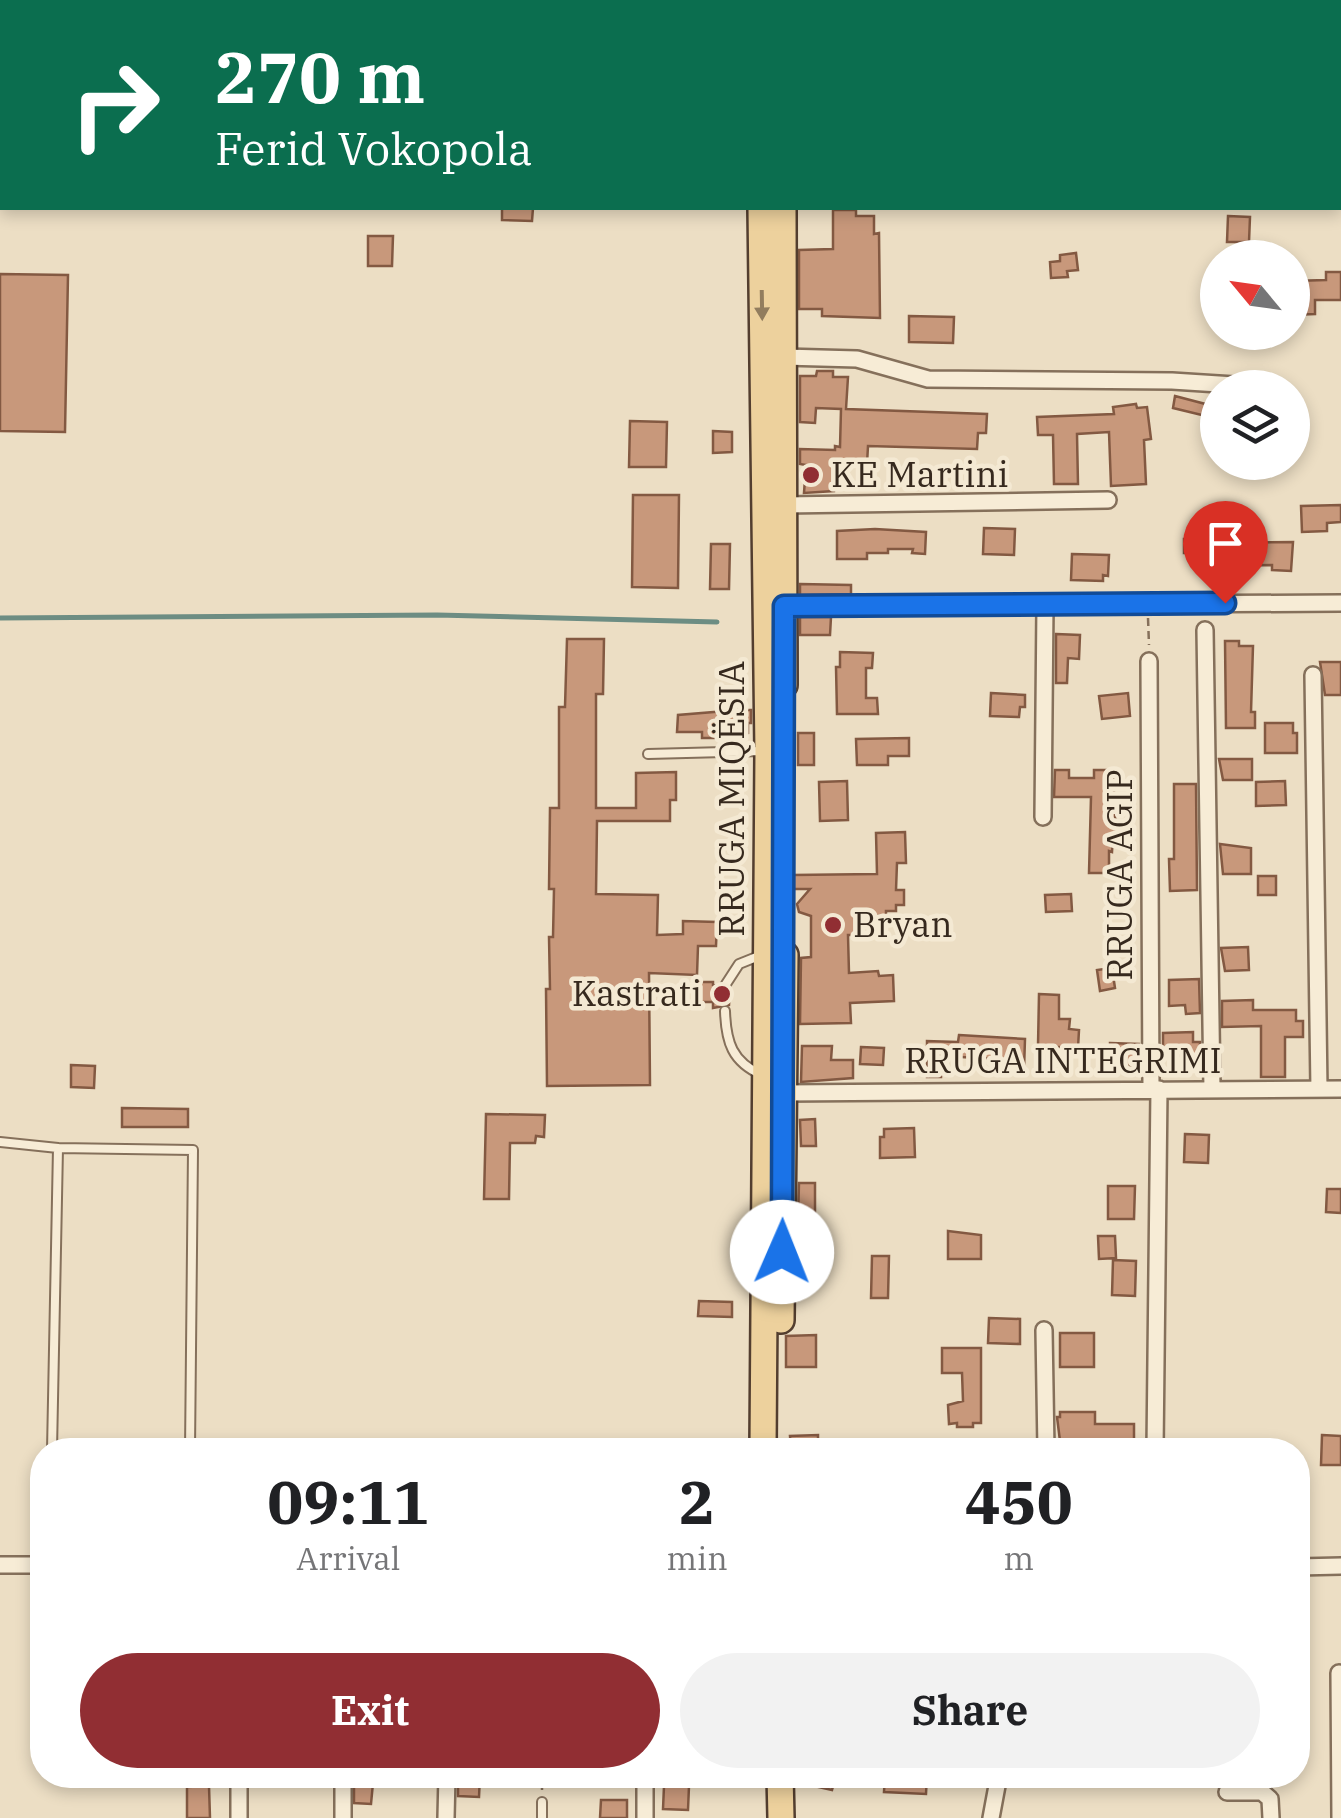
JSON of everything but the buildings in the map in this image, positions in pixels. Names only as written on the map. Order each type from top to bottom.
[{"type":"main road","name":"RRUGA MIQËSIA","points":[[760,210],[768,952],[775,1085],[780,1438]]},
{"type":"main road","name":"RRUGA MIQËSIA","points":[[763,1438],[784,606],[783,210]]},
{"type":"main road","points":[[764,1788],[764,1818]]},
{"type":"main road","points":[[780,1788],[780,1818]]},
{"type":"street","points":[[784,358],[857,359],[928,380],[1200,383]]},
{"type":"street","points":[[785,505],[1108,500]]},
{"type":"street","points":[[784,606],[1341,603]]},
{"type":"street","points":[[1043,817],[1046,605]]},
{"type":"street","points":[[1205,630],[1212,1089]]},
{"type":"street","name":"RRUGA AGIP","points":[[1149,661],[1155,1438]]},
{"type":"street","points":[[1313,675],[1319,1089]]},
{"type":"street","name":"RRUGA INTEGRIMI","points":[[775,1085],[1341,1089]]},
{"type":"street","points":[[1044,1330],[1046,1438]]},
{"type":"street","points":[[0,1565],[30,1564]]},
{"type":"street","points":[[1310,1567],[1341,1566]]},
{"type":"street","points":[[1340,1673],[1340,1818]]},
{"type":"street","points":[[240,1788],[240,1818]]},
{"type":"street","points":[[343,1788],[343,1818]]},
{"type":"street","points":[[446,1818],[447,1788]]},
{"type":"street","points":[[644,1818],[645,1788]]},
{"type":"street","points":[[991,1818],[997,1788]]},
{"type":"street","points":[[1227,1792],[1262,1792],[1270,1799],[1271,1818]]},
{"type":"lane","points":[[648,754],[768,751]]},
{"type":"lane","points":[[726,984],[739,964],[768,952]]},
{"type":"lane","points":[[725,1012],[726,1036],[735,1057],[775,1085]]},
{"type":"lane","points":[[0,1142],[58,1148],[193,1150],[190,1438]]},
{"type":"lane","points":[[52,1438],[58,1148]]},
{"type":"lane","points":[[542,1802],[542,1818]]},
{"type":"path","points":[[1148,604],[1149,661]]},
{"type":"path","points":[[542,1788],[542,1802]]},
{"type":"waterway","points":[[0,618],[437,615],[717,622]]},
{"type":"place","name":"KE Martini","points":[[811,475]]},
{"type":"place","name":"Bryan","points":[[833,925]]},
{"type":"place","name":"Kastrati","points":[[722,994]]},
{"type":"route","points":[[782,1252],[784,606],[1225,603]]}]
